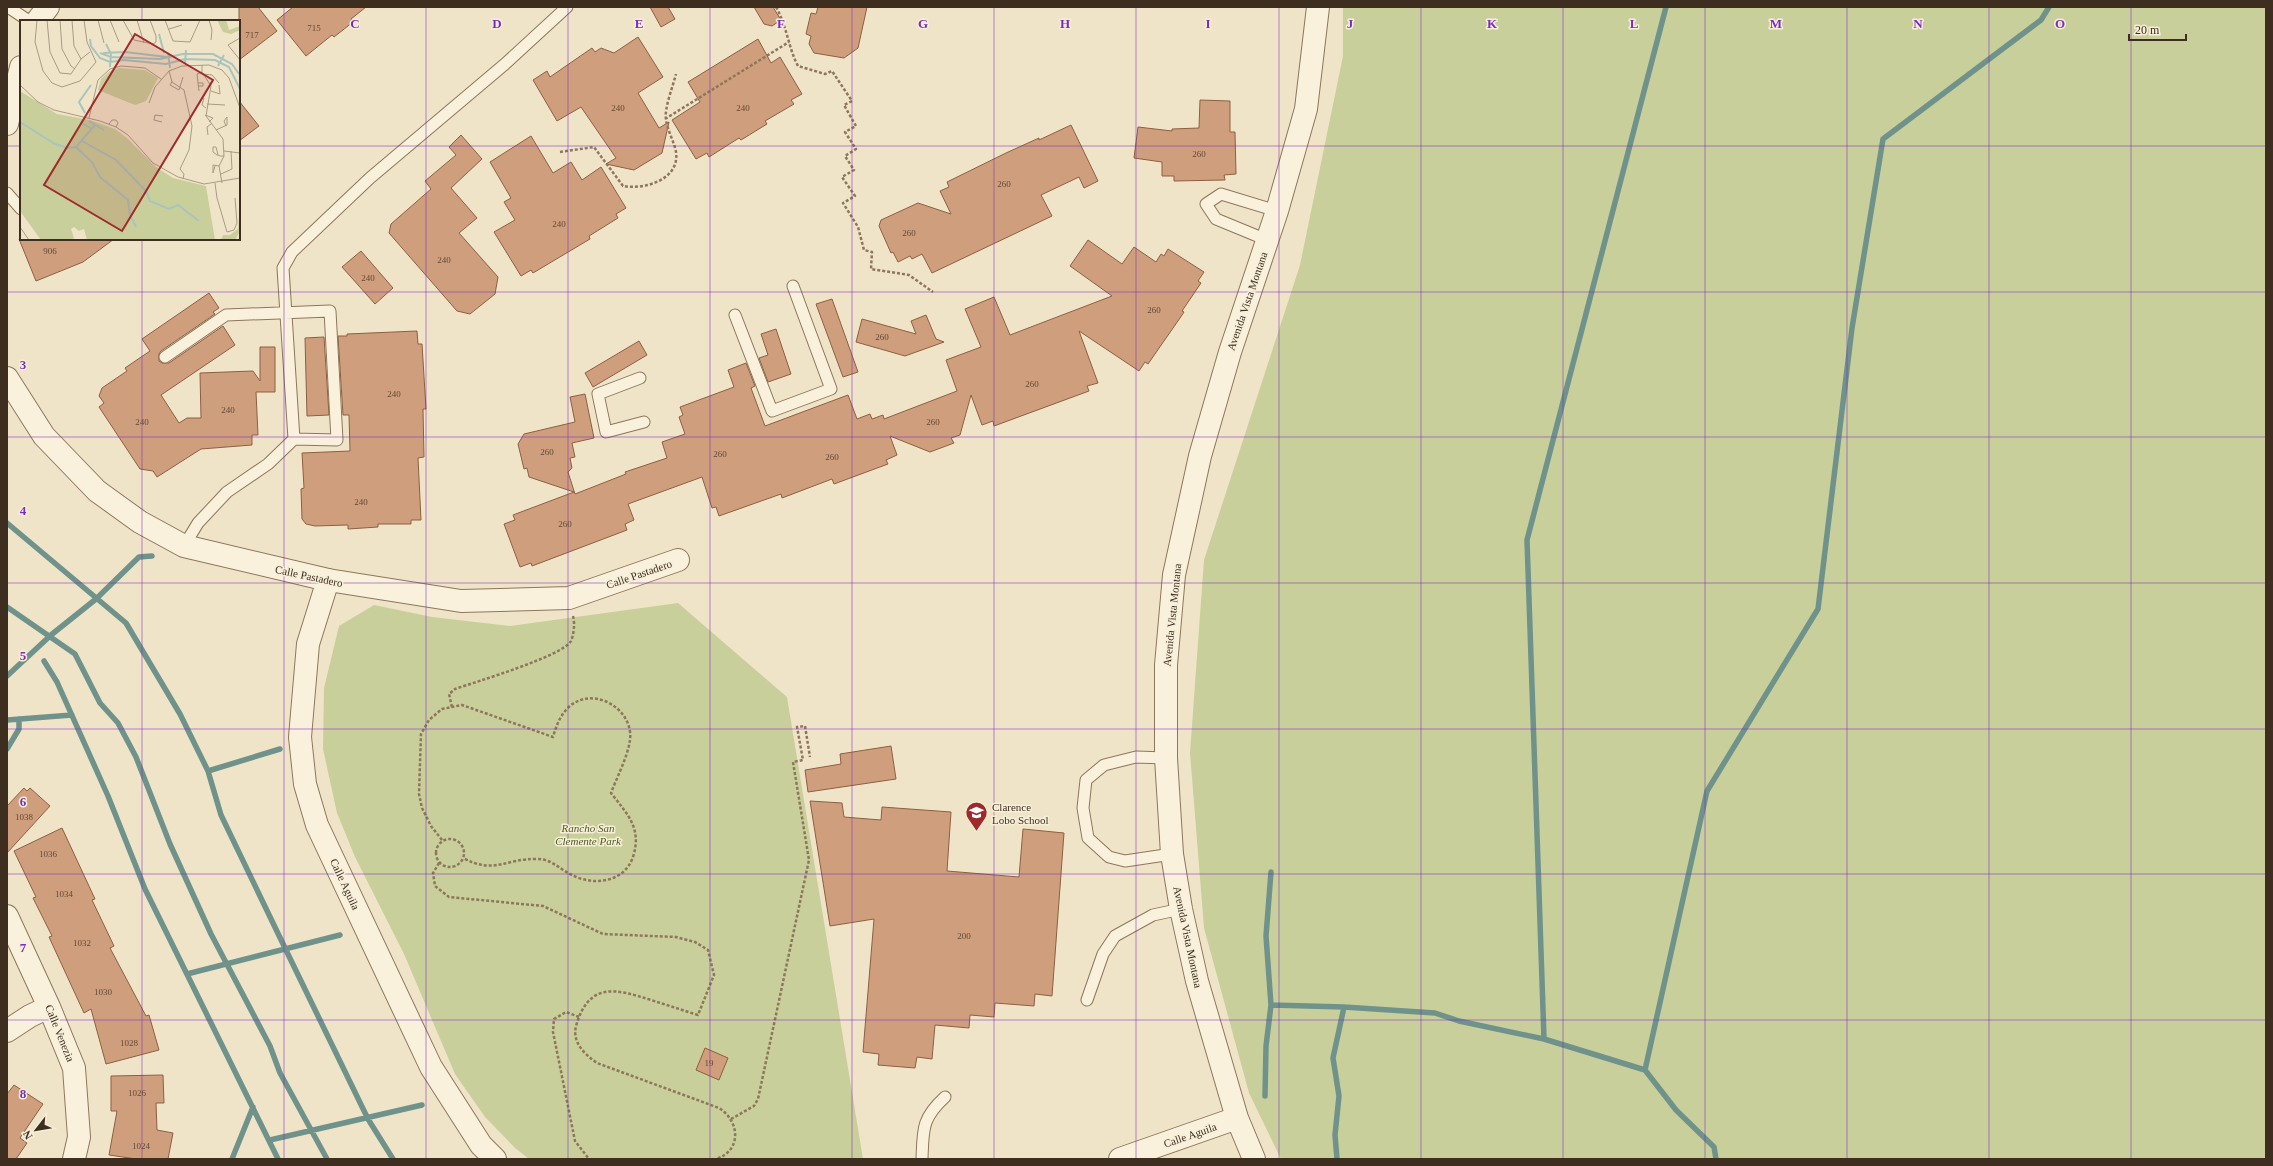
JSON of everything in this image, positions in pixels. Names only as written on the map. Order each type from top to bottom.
[{"type":"street","points":[[38,20],[48,7]]},
{"type":"street","name":"Avenida Vista Montana","points":[[1254,1159],[1237,1118],[1197,981],[1181,909],[1172,854],[1166,758],[1166,665],[1174,575],[1200,456],[1230,352],[1277,211],[1306,109],[1318,7]]},
{"type":"street","points":[[7,124],[20,71]]},
{"type":"street","name":"Calle Pastadero","points":[[7,378],[44,436],[97,491],[140,522],[184,546],[328,580],[461,601],[569,598],[678,560]]},
{"type":"street","name":"Calle Aguila","points":[[328,580],[308,644],[300,737],[305,784],[317,825],[431,1067],[480,1145],[495,1159]]},
{"type":"street","name":"Calle Venezia","points":[[7,916],[49,1007],[74,1068],[79,1137],[74,1159]]},
{"type":"street","points":[[7,1032],[30,1016],[49,1007]]},
{"type":"street","name":"Calle Aguila","points":[[1120,1159],[1237,1118]]},
{"type":"lane","points":[[8,7],[28,20]]},
{"type":"lane","points":[[294,439],[283,268],[292,252],[370,178],[505,64],[567,7]]},
{"type":"lane","points":[[7,194],[20,209]]},
{"type":"lane","points":[[1267,240],[1216,219],[1206,204],[1221,194],[1277,211]]},
{"type":"lane","points":[[735,315],[772,411],[831,389],[793,286]]},
{"type":"lane","points":[[165,357],[226,315],[330,311],[337,440],[294,439],[268,464],[227,492],[198,523],[184,546]]},
{"type":"lane","points":[[640,378],[598,394],[606,432],[644,422]]},
{"type":"lane","points":[[1166,758],[1136,757],[1104,765],[1086,780],[1083,808],[1088,838],[1109,857],[1125,861],[1172,854]]},
{"type":"lane","points":[[1087,1000],[1103,954],[1115,936],[1153,915],[1181,909]]},
{"type":"lane","points":[[922,1159],[923,1133],[931,1111],[945,1097]]},
{"type":"path","points":[[776,7],[783,19],[791,53],[798,66],[825,74],[832,71],[852,101],[844,105],[856,126],[845,132],[856,149],[845,156],[854,170],[842,177],[855,196],[843,203],[858,227],[864,250],[872,252],[871,269],[909,275],[933,292]]},
{"type":"path","points":[[665,119],[789,42]]},
{"type":"path","points":[[560,152],[594,147],[623,186],[634,188],[652,184],[669,174],[676,162],[676,152],[665,119],[676,74]]},
{"type":"path","points":[[452,707],[449,694],[455,689],[543,658],[562,648],[571,641],[574,623],[569,598]]},
{"type":"path","points":[[442,840],[431,826],[421,801],[421,734],[429,720],[442,709],[462,705],[553,737],[556,724],[567,708],[582,700],[596,698],[609,702],[620,711],[628,723],[630,740],[611,793],[628,815],[636,831],[636,846],[630,863],[617,877],[602,881],[584,880],[571,875],[550,860],[536,858],[486,867],[463,858]]},
{"type":"path","points":[[731,1119],[754,1106],[758,1099],[809,860],[793,762],[803,760],[797,728],[805,726],[810,757]]},
{"type":"path","points":[[451,838],[459,842],[464,849],[463,858],[457,865],[448,867],[440,863],[435,855],[436,846],[442,840],[451,838]]},
{"type":"path","points":[[440,863],[434,873],[435,886],[449,897],[543,906],[603,934],[676,937],[695,942],[708,950],[714,975],[698,1015],[620,990],[599,993],[588,1001],[579,1017],[576,1039],[584,1053],[597,1063],[720,1108],[728,1114],[734,1124],[736,1137],[732,1149],[716,1159]]},
{"type":"path","points":[[579,1017],[566,1012],[554,1019],[553,1032],[575,1142],[589,1159]]},
{"type":"green space","points":[[1343,7],[2266,7],[2266,1159],[1281,1159],[1249,1093],[1204,928],[1190,753],[1204,560],[1300,265],[1343,56]]},
{"type":"green space","name":"Rancho San Clemente Park","points":[[678,603],[787,697],[863,1159],[529,1159],[515,1148],[485,1117],[455,1074],[404,954],[355,857],[337,813],[323,749],[324,688],[339,626],[374,605],[432,617],[510,626]]},
{"type":"building","points":[[239,7],[258,7],[277,31],[240,59]]},
{"type":"building","points":[[293,7],[366,7],[351,19],[353,22],[334,37],[332,35],[306,56],[277,20]]},
{"type":"building","points":[[650,7],[668,7],[675,19],[661,27]]},
{"type":"building","points":[[754,7],[773,7],[781,20],[772,26],[764,24]]},
{"type":"building","points":[[818,7],[867,7],[858,48],[844,58],[814,53],[809,44],[811,36],[806,34],[811,13],[816,14]]},
{"type":"building","points":[[638,37],[663,77],[638,93],[659,128],[669,122],[662,153],[634,170],[606,164],[616,158],[581,107],[557,121],[533,80],[547,71],[550,77],[592,48],[595,52],[601,48],[614,53]]},
{"type":"building","points":[[758,39],[771,63],[780,57],[802,94],[791,100],[794,104],[765,121],[767,124],[741,140],[739,138],[709,157],[707,153],[696,159],[672,120],[700,102],[688,82]]},
{"type":"building","points":[[1200,100],[1230,101],[1230,132],[1235,132],[1236,174],[1224,175],[1225,180],[1174,181],[1174,176],[1162,176],[1162,162],[1134,158],[1138,127],[1172,131],[1172,129],[1199,128]]},
{"type":"building","points":[[240,102],[259,126],[240,140]]},
{"type":"building","points":[[1071,125],[1098,181],[1084,188],[1079,177],[1041,195],[1052,216],[932,273],[922,254],[912,259],[910,256],[898,262],[893,252],[891,253],[879,226],[881,220],[918,203],[951,214],[940,191],[949,187],[947,182],[1006,153]]},
{"type":"building","points":[[461,135],[482,159],[451,188],[477,218],[459,233],[498,277],[495,294],[470,314],[457,311],[389,233],[391,224],[431,189],[425,181],[456,155],[449,147]]},
{"type":"building","points":[[531,136],[553,173],[571,162],[582,180],[601,167],[626,208],[616,214],[618,218],[589,236],[590,239],[533,273],[531,270],[521,276],[494,232],[515,220],[504,202],[511,198],[490,162]]},
{"type":"building","points":[[19,239],[113,240],[83,262],[36,281]]},
{"type":"building","points":[[1088,240],[1122,264],[1134,247],[1156,262],[1161,254],[1164,256],[1168,249],[1204,272],[1198,281],[1201,283],[1182,311],[1184,312],[1148,364],[1145,362],[1139,371],[1079,331],[1098,383],[1087,386],[1089,391],[994,426],[993,421],[982,425],[971,395],[960,435],[951,438],[954,443],[930,452],[890,436],[897,455],[886,460],[888,464],[834,484],[832,479],[782,498],[781,494],[719,516],[716,507],[712,508],[702,477],[628,504],[634,520],[625,524],[627,530],[532,566],[531,563],[520,567],[504,524],[515,520],[513,515],[574,492],[529,477],[527,468],[524,469],[518,444],[524,434],[575,422],[570,397],[585,394],[594,438],[572,443],[575,457],[570,458],[572,468],[568,472],[575,494],[626,474],[625,472],[667,458],[662,442],[685,434],[679,417],[683,415],[680,407],[734,387],[728,370],[746,363],[755,386],[751,388],[765,426],[848,395],[857,419],[870,414],[872,419],[883,415],[884,419],[957,391],[946,360],[981,347],[965,309],[994,297],[1010,335],[1112,296],[1070,266]]},
{"type":"building","points":[[361,251],[393,288],[375,304],[342,267]]},
{"type":"building","points":[[209,293],[219,308],[213,312],[215,314],[161,351],[159,354],[159,361],[162,363],[169,363],[223,326],[235,345],[161,395],[179,423],[187,418],[201,418],[200,373],[253,371],[260,381],[260,347],[275,347],[275,392],[256,392],[258,435],[252,435],[252,445],[201,449],[157,477],[153,471],[140,469],[99,407],[104,403],[99,396],[102,388],[127,371],[125,368],[150,351],[142,339]]},
{"type":"building","points":[[832,299],[858,372],[843,377],[816,304]]},
{"type":"building","points":[[926,315],[936,339],[944,342],[905,356],[856,342],[862,319],[916,334],[911,321]]},
{"type":"building","points":[[776,329],[791,374],[768,382],[759,358],[768,355],[761,334]]},
{"type":"building","points":[[417,331],[418,344],[422,344],[426,409],[423,409],[424,457],[418,458],[421,520],[411,520],[411,524],[378,524],[378,527],[348,529],[348,525],[315,526],[306,524],[302,519],[301,489],[304,488],[302,453],[350,451],[349,415],[343,415],[338,336],[347,336],[347,334]]},
{"type":"building","points":[[324,337],[329,415],[307,416],[305,338]]},
{"type":"building","points":[[639,341],[647,355],[593,387],[585,373]]},
{"type":"building","points":[[891,746],[896,779],[808,792],[805,770],[841,764],[840,754]]},
{"type":"building","points":[[24,788],[27,791],[30,788],[50,806],[7,853],[7,806]]},
{"type":"building","points":[[810,801],[842,803],[844,817],[881,820],[882,807],[951,812],[947,871],[1019,877],[1023,829],[1064,833],[1052,996],[1035,994],[1034,1006],[995,1003],[994,1017],[970,1015],[969,1028],[935,1025],[932,1059],[917,1057],[915,1068],[878,1065],[879,1054],[863,1052],[874,919],[830,926]]},
{"type":"building","points":[[62,828],[95,899],[92,900],[114,946],[110,948],[146,1016],[149,1015],[159,1050],[106,1064],[91,1009],[84,1013],[49,937],[52,936],[33,898],[36,897],[14,851]]},
{"type":"building","points":[[705,1048],[728,1058],[719,1080],[696,1070]]},
{"type":"building","points":[[163,1075],[164,1103],[156,1103],[157,1130],[173,1133],[168,1159],[136,1159],[109,1155],[117,1111],[111,1111],[111,1076]]},
{"type":"building","points":[[14,1085],[43,1104],[20,1138],[27,1143],[16,1159],[7,1159],[7,1094]]},
{"type":"waterway","points":[[1544,1039],[1527,540],[1666,7]]},
{"type":"waterway","points":[[1645,1070],[1707,791],[1818,609],[1852,328],[1883,139],[2041,20],[2049,7]]},
{"type":"waterway","points":[[7,523],[126,623],[180,714],[208,771],[221,815],[368,1119],[393,1159]]},
{"type":"waterway","points":[[7,676],[51,635],[96,599],[139,557],[152,556]]},
{"type":"waterway","points":[[7,607],[75,654],[100,703],[118,723],[136,757],[170,844],[211,934],[270,1046],[280,1073],[327,1159]]},
{"type":"waterway","points":[[44,661],[57,682],[108,796],[145,889],[278,1159]]},
{"type":"waterway","points":[[7,720],[72,715]]},
{"type":"waterway","points":[[7,749],[19,729],[19,719]]},
{"type":"waterway","points":[[208,771],[280,749]]},
{"type":"waterway","points":[[1265,1096],[1266,1046],[1271,1005],[1266,936],[1271,872]]},
{"type":"waterway","points":[[187,974],[340,935]]},
{"type":"waterway","points":[[1271,1005],[1344,1007],[1435,1013],[1459,1021],[1544,1039],[1645,1070],[1676,1110],[1714,1147],[1716,1159]]},
{"type":"waterway","points":[[1337,1159],[1335,1135],[1339,1096],[1333,1058],[1344,1007]]},
{"type":"waterway","points":[[270,1140],[422,1105]]},
{"type":"waterway","points":[[232,1159],[253,1107]]},
{"type":"place","name":"Clarence Lobo School","points":[[977,832]]}]
